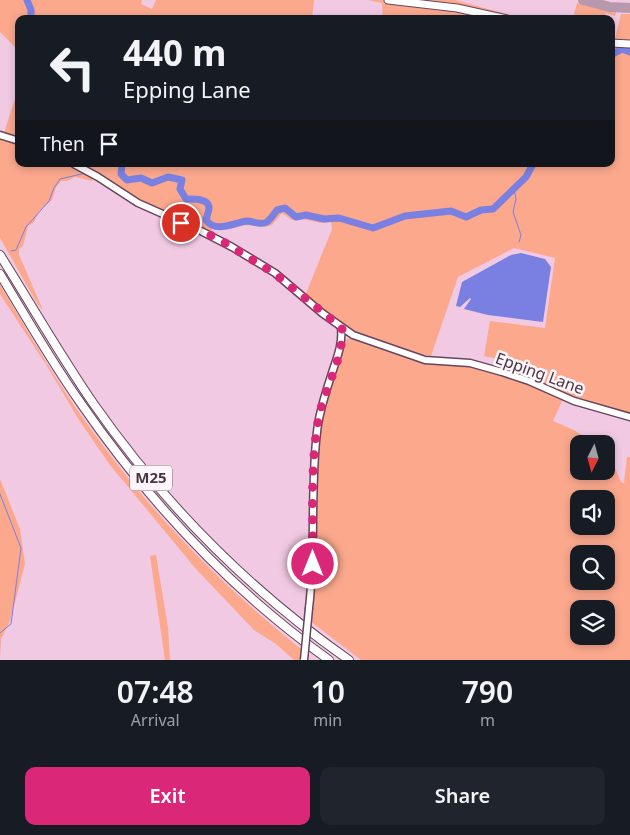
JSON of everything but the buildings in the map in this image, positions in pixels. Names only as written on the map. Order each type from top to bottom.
[{"type":"highway","name":"M25","points":[[0,255],[89,397],[161,490],[204,538],[255,587],[301,625],[349,660]]},
{"type":"highway","name":"M25","points":[[0,274],[79,401],[153,497],[204,553],[248,595],[278,622],[329,660]]},
{"type":"main road","points":[[388,0],[457,8],[489,15]]},
{"type":"main road","points":[[615,43],[630,44]]},
{"type":"street","points":[[0,135],[15,140]]},
{"type":"street","name":"Epping Lane","points":[[80,167],[138,203],[209,234],[232,247],[274,273],[342,328],[353,334],[425,360],[470,363],[502,372],[529,381],[574,402],[630,417]]},
{"type":"street","points":[[304,660],[313,564],[313,489],[317,431],[321,407],[342,341],[342,328]]},
{"type":"street","points":[[342,341],[353,334]]},
{"type":"shaded area","points":[[0,0],[142,0],[141,4],[152,9],[156,0],[314,0],[312,15],[15,15],[15,47],[0,32]]},
{"type":"shaded area","points":[[368,0],[455,0],[510,15],[383,15],[382,3]]},
{"type":"shaded area","points":[[577,3],[616,12],[615,16],[606,13],[605,15],[574,15]]},
{"type":"shaded area","points":[[621,14],[630,14],[630,415],[575,400],[515,372],[513,362],[484,356],[490,321],[545,328],[555,258],[514,248],[458,277],[431,356],[416,354],[349,330],[305,296],[332,229],[331,222],[321,223],[303,219],[292,220],[282,213],[272,225],[264,227],[246,225],[230,229],[213,228],[210,233],[148,205],[82,167],[615,167],[615,39]]},
{"type":"shaded area","points":[[15,99],[15,137],[4,133]]},
{"type":"shaded area","points":[[0,137],[15,143],[15,167],[73,167],[93,178],[92,181],[75,177],[67,181],[61,181],[56,187],[52,200],[39,211],[34,222],[28,226],[23,246],[19,249],[19,255],[43,310],[38,305],[0,238]]},
{"type":"shaded area","points":[[0,285],[68,397],[116,463],[164,521],[190,548],[244,601],[302,650],[300,660],[294,660],[276,644],[254,630],[196,569],[110,465],[79,420],[47,366],[0,294]]},
{"type":"shaded area","points":[[354,337],[415,360],[469,364],[502,373],[563,399],[553,421],[582,435],[570,435],[570,480],[615,480],[615,469],[621,482],[624,483],[627,457],[630,457],[630,660],[361,660],[310,621],[321,416],[347,339]]},
{"type":"shaded area","points":[[0,479],[20,529],[25,564],[10,621],[1,639],[0,660]]},
{"type":"shaded area","points":[[156,555],[168,628],[170,660],[165,660],[150,556]]},
{"type":"water","points":[[521,253],[545,259],[551,267],[543,322],[488,315],[464,309],[470,298],[460,307],[456,306],[462,282],[511,255]]},
{"type":"waterway","points":[[27,0],[31,15]]},
{"type":"waterway","points":[[615,53],[622,49],[630,52]]},
{"type":"waterway","points":[[122,167],[121,174],[127,180],[141,178],[152,183],[168,177],[182,180],[180,189],[186,199],[206,202],[209,207],[206,220],[215,226],[220,227],[247,221],[264,223],[277,210],[285,208],[296,217],[306,215],[324,219],[339,218],[373,228],[405,216],[451,211],[466,217],[481,210],[493,209],[526,177],[531,167]]},
{"type":"waterway","points":[[11,251],[16,250],[26,227],[49,201],[60,179],[86,173]]},
{"type":"waterway","points":[[514,189],[516,199],[513,212],[521,235],[519,242]]},
{"type":"waterway","points":[[0,494],[21,548],[11,624],[0,633]]},
{"type":"taxiway","points":[[583,0],[610,7],[630,8]]},
{"type":"route","points":[[181,223],[217,238],[274,273],[342,328],[342,341],[321,407],[315,447],[313,564]]}]
